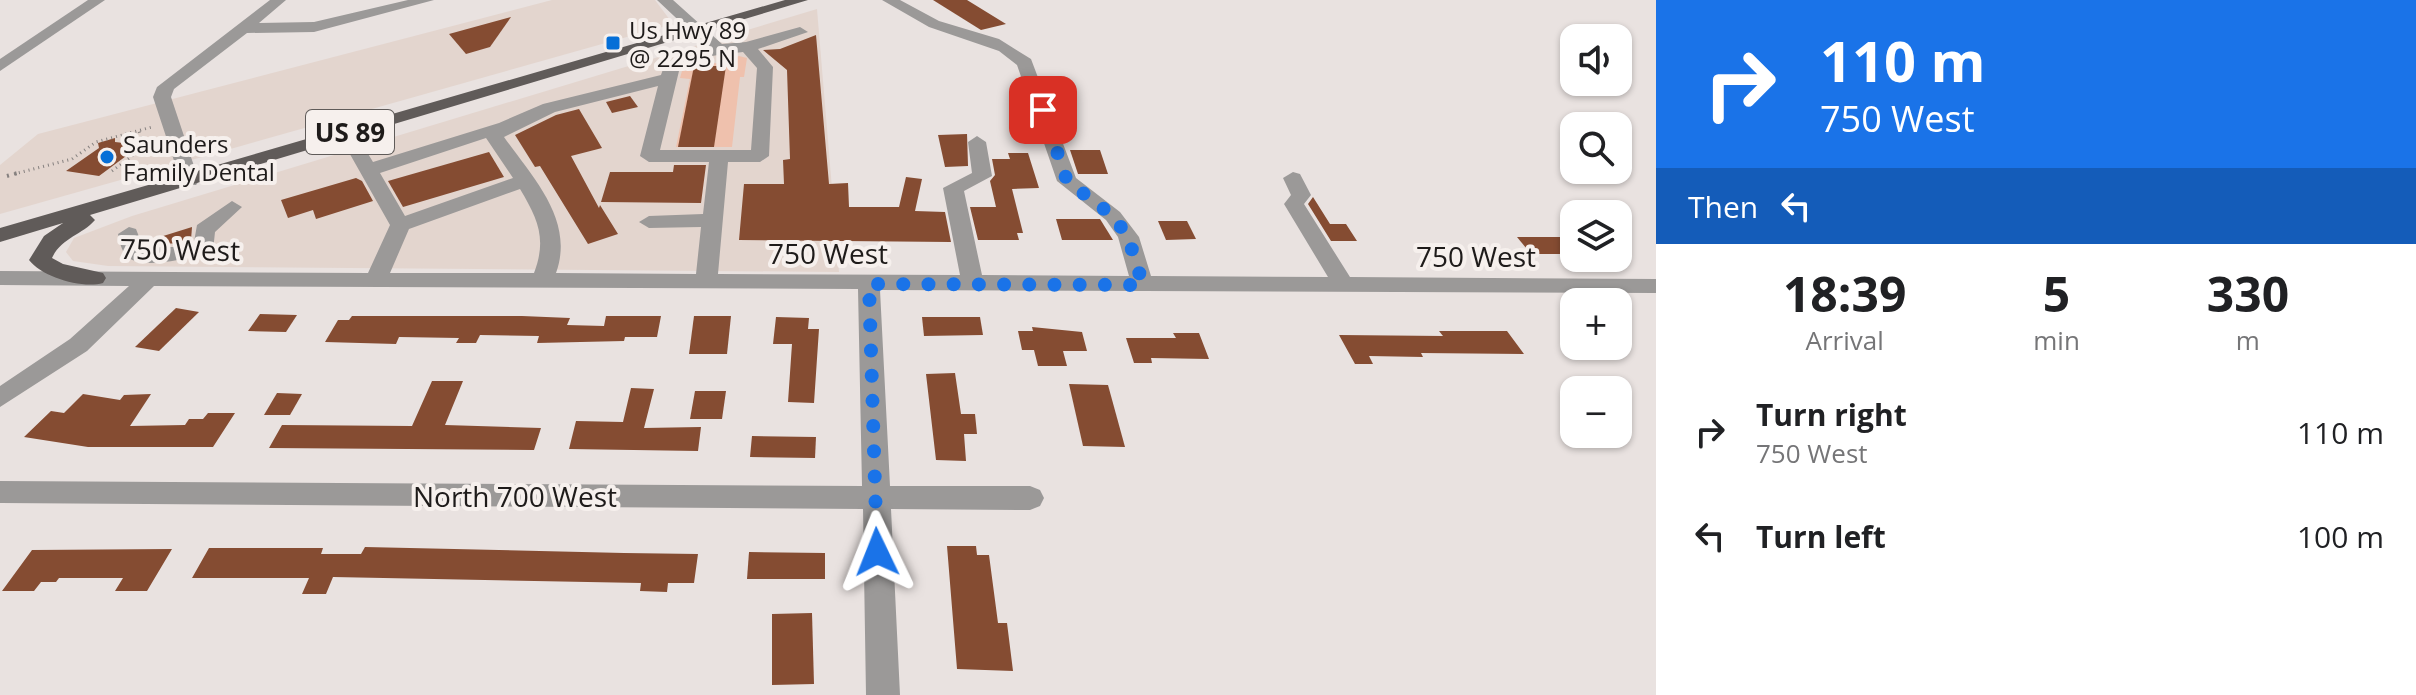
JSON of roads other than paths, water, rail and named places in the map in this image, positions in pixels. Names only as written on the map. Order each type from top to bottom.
[{"type":"main road","name":"US 89","points":[[0,235],[801,0]]},
{"type":"main road","points":[[95,278],[45,265],[40,260],[43,249],[72,227],[137,196]]},
{"type":"street","points":[[0,66],[98,0]]},
{"type":"street","points":[[189,181],[162,97],[166,87],[247,28],[279,0]]},
{"type":"street","points":[[247,28],[314,27],[427,0]]},
{"type":"street","points":[[664,0],[718,49]]},
{"type":"street","points":[[889,0],[933,23],[994,40],[1012,49],[1025,63],[1067,181],[1113,216],[1128,237],[1143,285]]},
{"type":"street","points":[[747,47],[765,67],[760,156],[649,156],[667,79],[675,64],[718,49],[747,47],[800,32]]},
{"type":"street","points":[[369,170],[500,128],[550,108],[667,79]]},
{"type":"street","points":[[500,128],[494,136],[552,227],[555,250],[542,282]]},
{"type":"street","points":[[347,133],[400,225]]},
{"type":"street","points":[[973,284],[953,188],[982,176],[977,142]]},
{"type":"street","points":[[706,283],[719,157]]},
{"type":"street","points":[[1293,178],[1301,195],[1294,204],[1344,285]]},
{"type":"street","points":[[375,281],[400,225],[525,181]]},
{"type":"street","points":[[129,234],[132,248],[137,254],[191,253],[205,246],[204,230],[232,207]]},
{"type":"street","points":[[649,222],[711,220]]},
{"type":"street","name":"750 West","points":[[0,278],[1656,286]]},
{"type":"street","points":[[0,398],[73,353],[109,323],[148,279]]},
{"type":"street","points":[[869,284],[883,695]]},
{"type":"street","name":"North 700 West","points":[[0,492],[1030,498]]},
{"type":"place","name":"Us Hwy 89 @ 2295 N","points":[[613,43]]},
{"type":"place","name":"Saunders Family Dental","points":[[107,157]]}]
